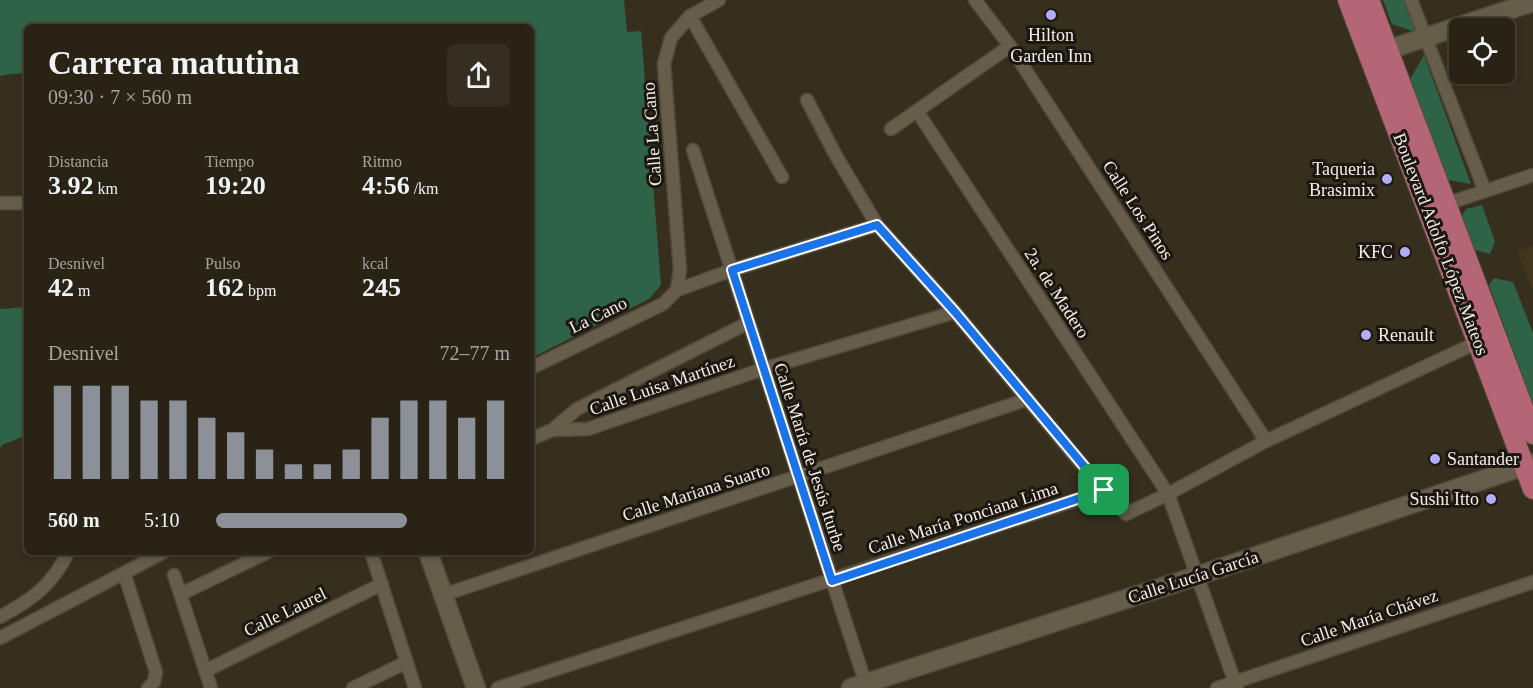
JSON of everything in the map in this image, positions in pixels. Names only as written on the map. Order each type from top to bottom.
[{"type":"main road","name":"Boulevard Adolfo López Mateos","points":[[1348,0],[1379,53],[1446,204],[1533,434]]},
{"type":"main road","name":"Boulevard Adolfo López Mateos","points":[[1369,0],[1379,53],[1478,342],[1529,465],[1533,489]]},
{"type":"street","name":"Calle La Cano","points":[[677,290],[680,270],[664,64],[671,38],[690,16],[719,0]]},
{"type":"street","name":"Calle Los Pinos","points":[[975,0],[1010,46],[1266,441]]},
{"type":"street","points":[[1411,0],[1485,191]]},
{"type":"street","points":[[1379,53],[1533,2]]},
{"type":"street","points":[[690,16],[782,177]]},
{"type":"street","points":[[891,129],[1010,46]]},
{"type":"street","points":[[807,100],[835,154],[877,225],[955,312],[1126,514],[1168,495],[1266,441],[1478,342]]},
{"type":"street","name":"2a. de Madero","points":[[917,111],[1168,495],[1236,685]]},
{"type":"street","name":"Calle María de Jesús Iturbe","points":[[693,150],[832,581],[861,686]]},
{"type":"street","points":[[1446,204],[1533,175]]},
{"type":"street","points":[[0,203],[24,203]]},
{"type":"street","name":"La Cano","points":[[534,367],[663,304],[677,290],[732,270],[877,225]]},
{"type":"street","name":"Calle Luisa Martínez","points":[[552,430],[588,429],[763,369],[955,312]]},
{"type":"street","name":"Calle Luisa Martínez","points":[[534,438],[552,430],[576,409],[747,323]]},
{"type":"street","name":"Calle Mariana Suarto","points":[[443,595],[1028,399]]},
{"type":"street","name":"Calle Lucía García","points":[[861,686],[1529,465]]},
{"type":"street","name":"Calle María Ponciana Lima","points":[[498,688],[832,581],[1104,490]]},
{"type":"street","points":[[0,618],[20,607],[45,588],[61,567],[67,555]]},
{"type":"street","points":[[0,638],[158,555]]},
{"type":"street","points":[[181,594],[262,555]]},
{"type":"street","points":[[372,555],[415,688]]},
{"type":"street","points":[[429,555],[476,688]]},
{"type":"street","points":[[124,573],[156,672],[154,682],[148,688]]},
{"type":"street","points":[[174,575],[211,688]]},
{"type":"street","name":"Calle María Chávez","points":[[1217,688],[1236,685],[1533,582]]},
{"type":"street","name":"Calle Laurel","points":[[205,671],[382,584]]},
{"type":"street","points":[[353,688],[407,662]]},
{"type":"shaded area","points":[[1533,246],[1533,291],[1517,251]]},
{"type":"green space","points":[[0,0],[624,0],[627,32],[641,31],[661,285],[649,299],[534,356],[534,24],[24,24],[24,73],[0,76]]},
{"type":"green space","points":[[1383,0],[1419,0],[1428,26],[1415,32],[1392,24]]},
{"type":"green space","points":[[1424,55],[1471,184],[1448,180],[1409,81]]},
{"type":"green space","points":[[1482,205],[1495,242],[1490,254],[1474,250],[1462,216],[1466,209]]},
{"type":"green space","points":[[1494,278],[1513,282],[1533,333],[1533,404],[1489,285]]},
{"type":"green space","points":[[24,307],[24,436],[2,445],[0,448],[0,309]]},
{"type":"place","name":"Hilton Garden Inn","points":[[1051,15]]},
{"type":"place","name":"Taqueria Brasimix","points":[[1387,179]]},
{"type":"place","name":"KFC","points":[[1405,252]]},
{"type":"place","name":"Renault","points":[[1366,335]]},
{"type":"place","name":"Santander","points":[[1435,459]]},
{"type":"place","name":"Sushi Itto","points":[[1491,499]]},
{"type":"route","points":[[877,225],[955,312],[1104,490],[832,581],[747,323],[732,270],[877,225]]}]
